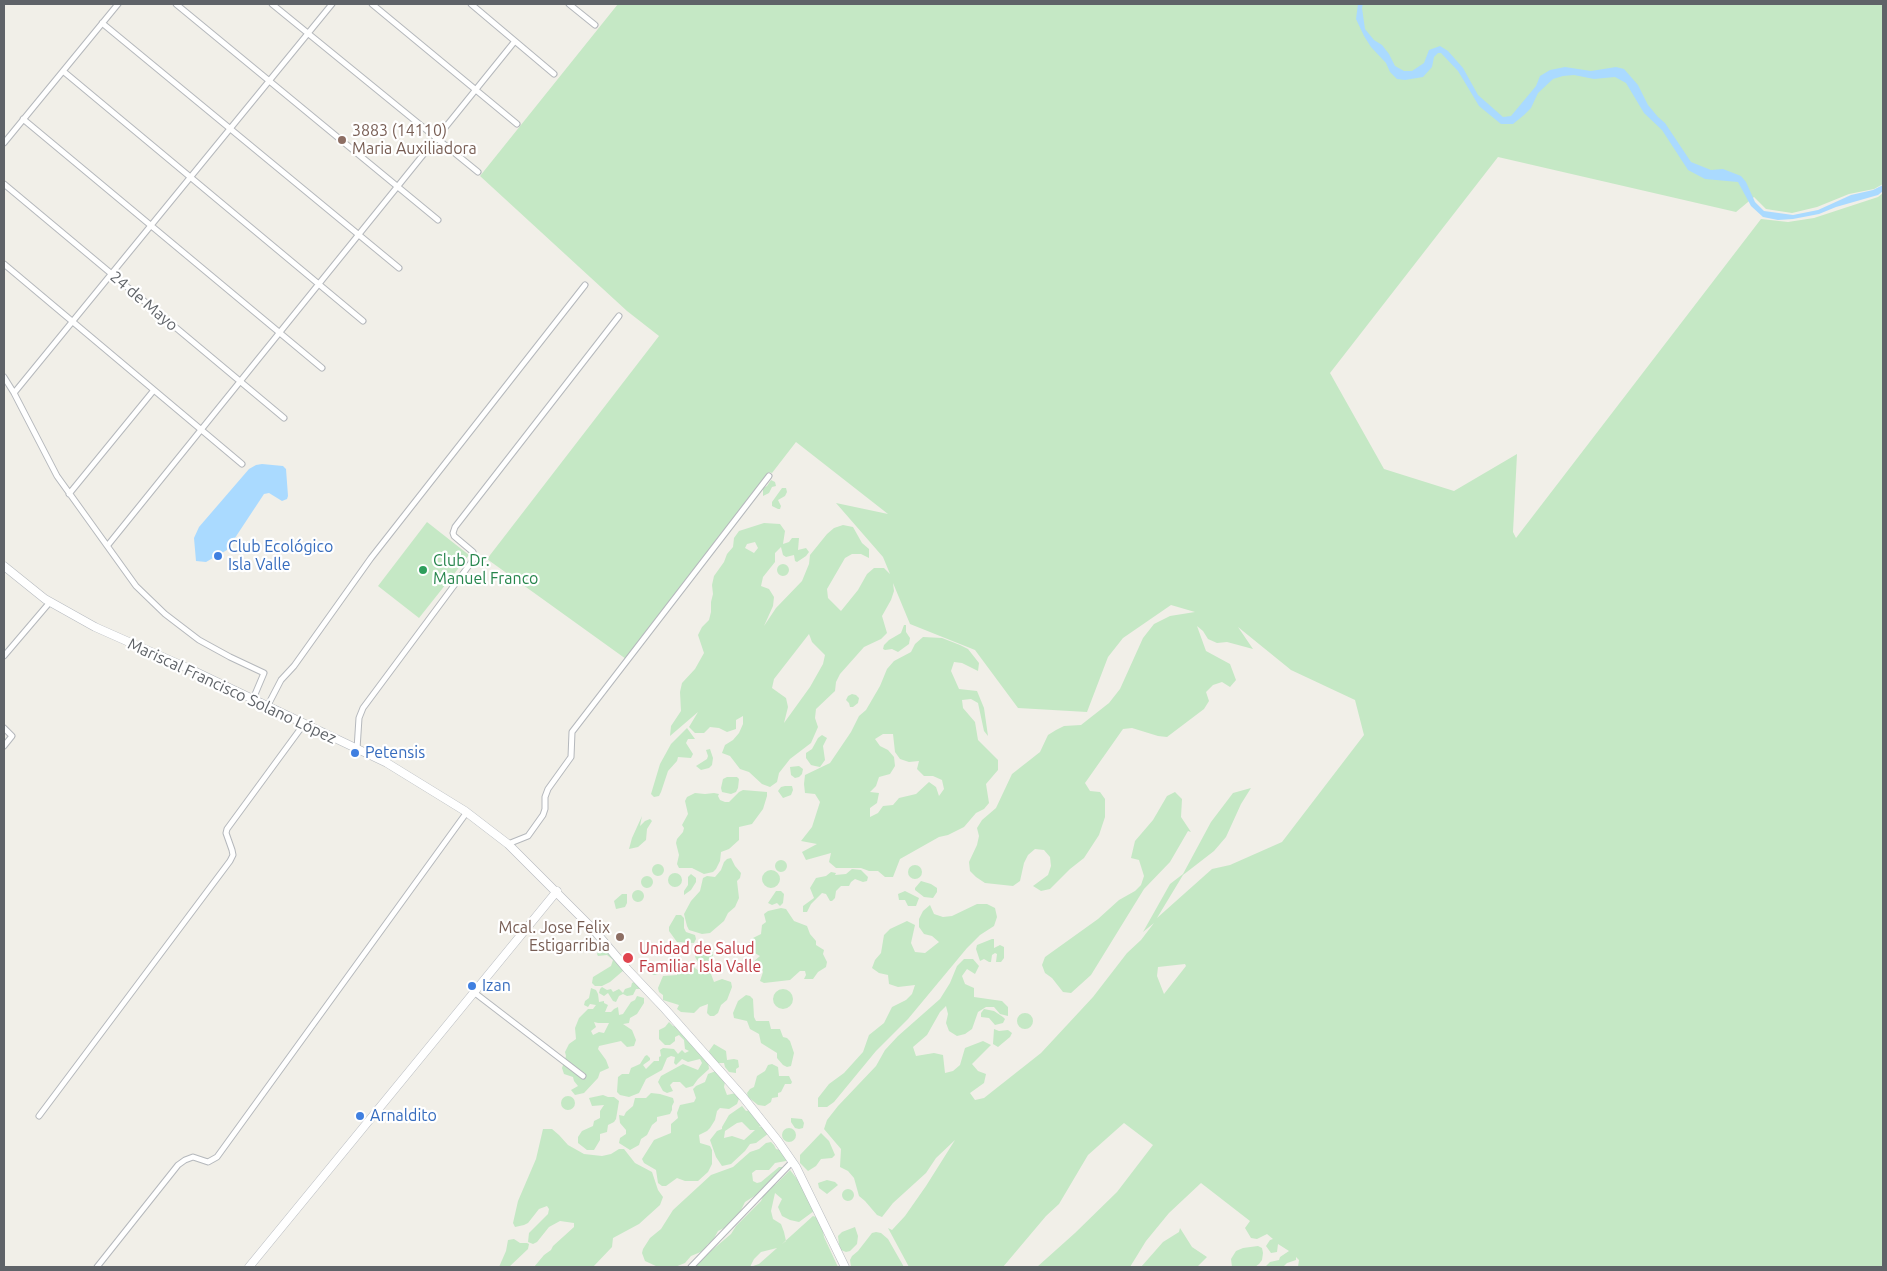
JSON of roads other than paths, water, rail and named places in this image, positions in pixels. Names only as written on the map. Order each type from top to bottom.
[{"type":"street","points":[[4,144],[118,4]]},
{"type":"street","points":[[176,4],[438,220]]},
{"type":"street","points":[[272,4],[478,172]]},
{"type":"street","points":[[14,393],[332,4]]},
{"type":"street","points":[[372,4],[518,124]]},
{"type":"street","points":[[471,4],[554,74]]},
{"type":"street","points":[[569,4],[596,25]]},
{"type":"street","points":[[102,23],[399,268]]},
{"type":"street","points":[[108,545],[516,42]]},
{"type":"street","points":[[63,71],[363,321]]},
{"type":"street","points":[[23,120],[322,368]]},
{"type":"street","name":"24 de Mayo","points":[[4,184],[284,418]]},
{"type":"street","points":[[4,264],[242,464]]},
{"type":"street","points":[[267,707],[282,680],[371,558],[585,285]]},
{"type":"street","points":[[357,749],[359,718],[362,708],[474,560],[473,552],[454,536],[455,527],[619,316]]},
{"type":"street","points":[[4,377],[57,476],[136,586],[166,614],[199,640],[264,673],[253,699]]},
{"type":"street","points":[[69,494],[154,390]]},
{"type":"street","points":[[508,844],[528,836],[543,815],[548,789],[571,757],[572,732],[769,476]]},
{"type":"street","name":"Mariscal Francisco Solano López","points":[[4,566],[50,602],[95,628],[253,699],[387,763],[467,812],[508,844],[593,929],[742,1097],[778,1141],[818,1209],[845,1267]]},
{"type":"street","points":[[4,656],[50,602]]},
{"type":"street","points":[[39,1116],[230,861],[233,855],[226,833],[227,829],[304,724]]},
{"type":"street","points":[[4,728],[12,736],[4,746]]},
{"type":"street","points":[[97,1267],[178,1165],[193,1157],[208,1162],[217,1157],[467,812]]},
{"type":"street","points":[[249,1267],[557,891]]},
{"type":"street","points":[[475,993],[583,1076]]},
{"type":"street","points":[[691,1267],[792,1162]]},
{"type":"water","points":[[1358,4],[1363,4],[1365,29],[1374,40],[1382,45],[1395,66],[1404,71],[1412,71],[1424,63],[1429,50],[1440,46],[1448,51],[1463,68],[1478,95],[1503,117],[1511,116],[1536,86],[1540,76],[1550,70],[1565,67],[1591,71],[1616,67],[1624,69],[1638,85],[1648,105],[1665,123],[1691,162],[1711,170],[1723,169],[1741,176],[1746,182],[1755,202],[1764,211],[1793,215],[1818,210],[1851,195],[1873,190],[1883,185],[1883,191],[1878,195],[1819,214],[1778,220],[1763,217],[1751,206],[1738,182],[1705,179],[1688,170],[1662,130],[1644,113],[1626,83],[1615,77],[1594,79],[1574,75],[1553,79],[1538,93],[1531,108],[1524,115],[1513,124],[1501,124],[1479,106],[1458,71],[1441,53],[1434,57],[1432,67],[1423,77],[1405,80],[1397,79],[1364,36],[1356,19]]},
{"type":"water","points":[[262,464],[283,466],[286,469],[287,499],[282,501],[269,493],[264,494],[227,550],[206,562],[196,561],[194,538],[199,527],[249,469]]},
{"type":"place","name":"3883 (14110) Maria Auxiliadora","points":[[342,140]]},
{"type":"place","name":"Club Ecológico Isla Valle","points":[[218,556]]},
{"type":"place","name":"Club Dr. Manuel Franco","points":[[423,570]]},
{"type":"place","name":"Petensis","points":[[355,753]]},
{"type":"place","name":"Mcal. Jose Felix Estigarribia","points":[[620,937]]},
{"type":"place","name":"Unidad de Salud Familiar Isla Valle","points":[[628,958]]},
{"type":"place","name":"Izan","points":[[472,986]]},
{"type":"place","name":"Arnaldito","points":[[360,1116]]}]
